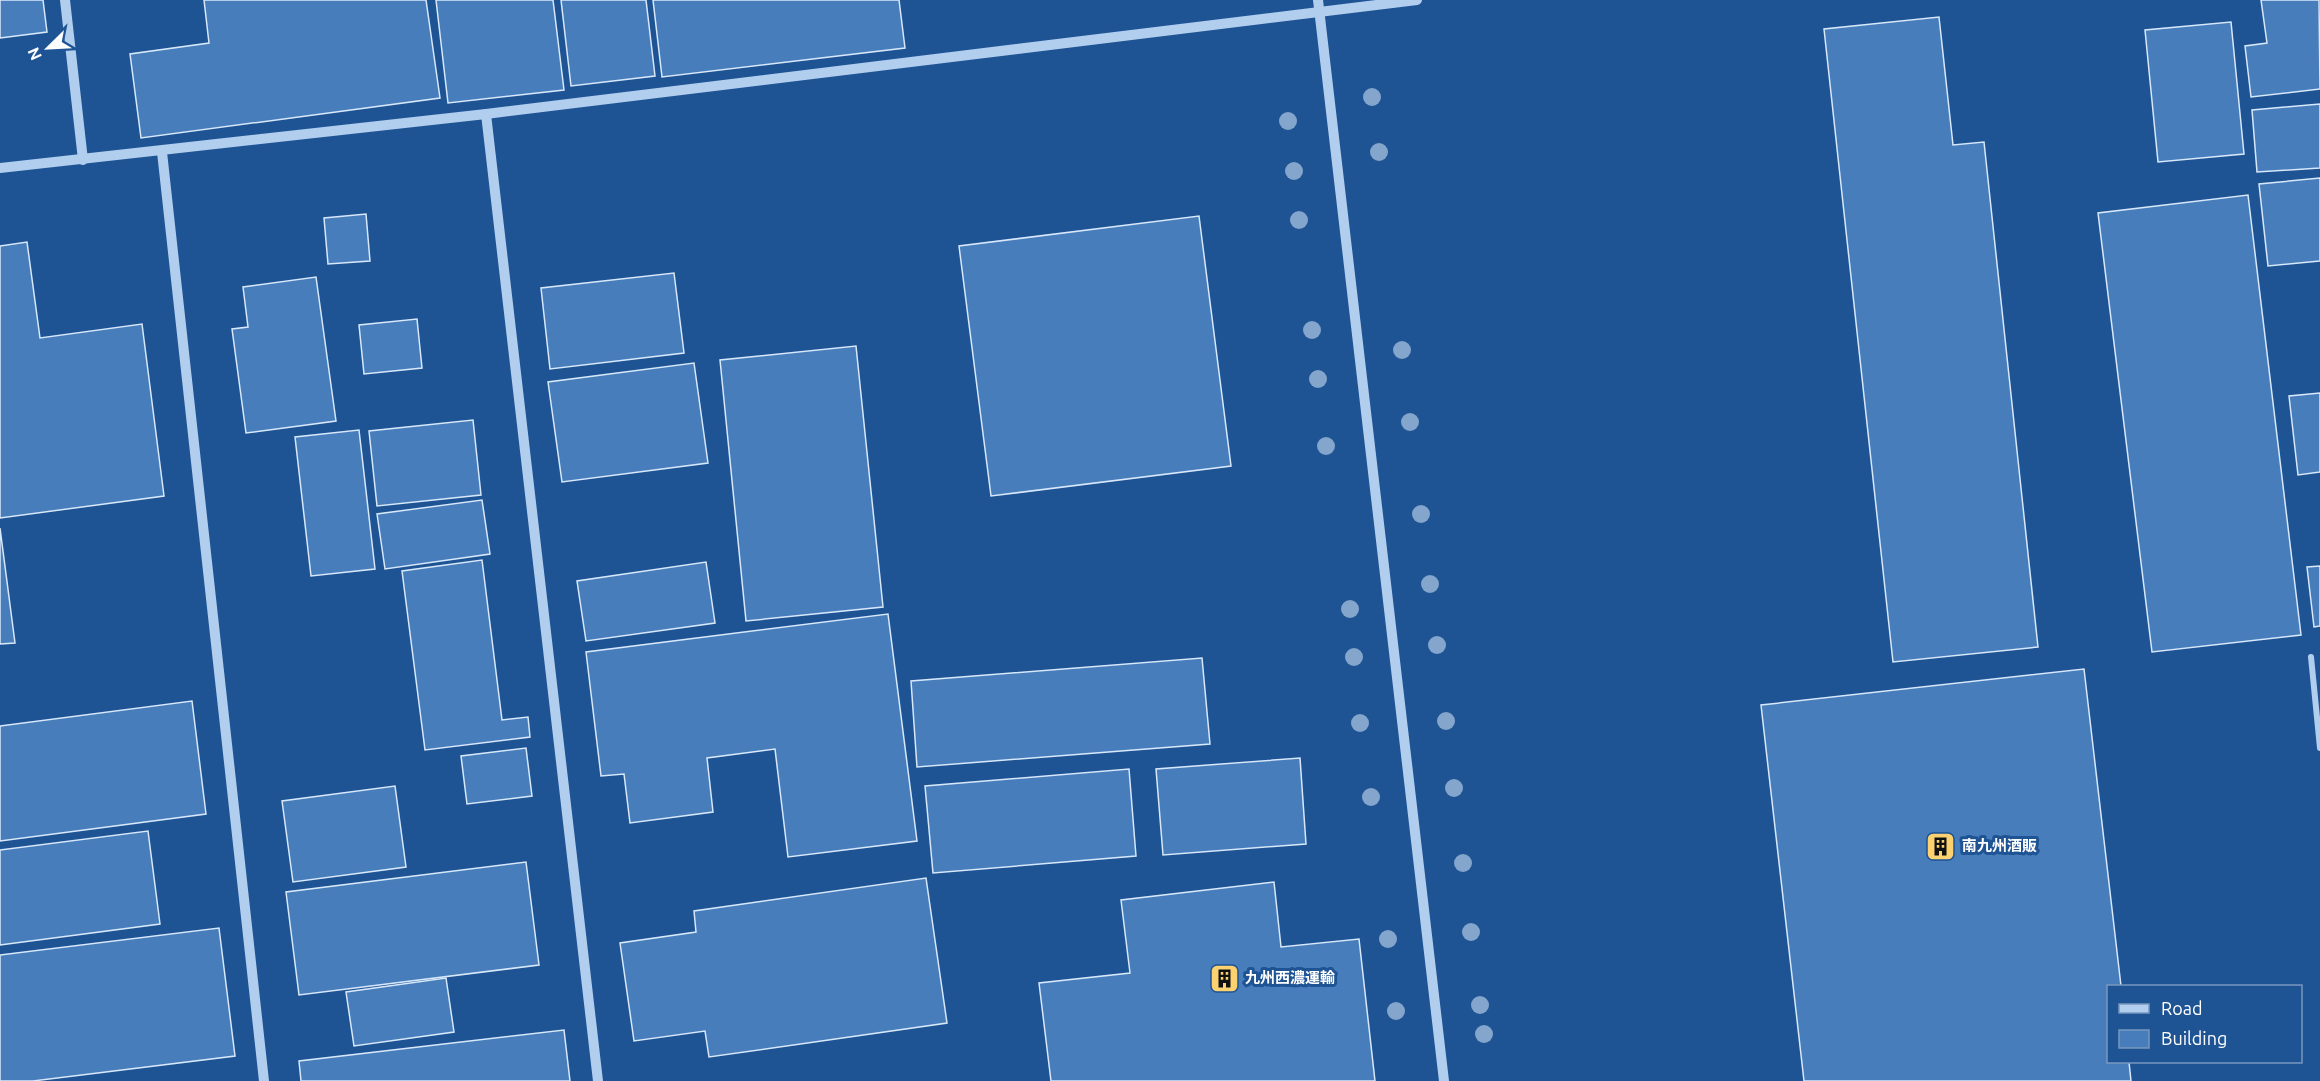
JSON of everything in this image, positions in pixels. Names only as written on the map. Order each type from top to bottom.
[{"type":"street","points":[[65,0],[83,160]]},
{"type":"street","points":[[0,168],[162,152],[486,114],[1318,6],[1417,0]]},
{"type":"street","points":[[1318,6],[1444,1081]]},
{"type":"street","points":[[486,114],[598,1081]]},
{"type":"street","points":[[162,152],[264,1081]]},
{"type":"street","points":[[2311,657],[2320,748]]},
{"type":"building","points":[[0,0],[43,0],[47,32],[0,38]]},
{"type":"building","points":[[204,0],[426,0],[440,98],[141,138],[130,54],[209,43]]},
{"type":"building","points":[[436,0],[553,0],[564,90],[448,103]]},
{"type":"building","points":[[561,0],[646,0],[655,76],[571,86]]},
{"type":"building","points":[[653,0],[899,0],[905,48],[662,77]]},
{"type":"building","points":[[2261,0],[2319,0],[2320,89],[2251,97],[2245,46],[2267,43]]},
{"type":"building","points":[[1939,17],[1953,145],[1984,142],[2038,647],[1893,662],[1824,29]]},
{"type":"building","points":[[2231,22],[2244,154],[2158,162],[2145,30]]},
{"type":"building","points":[[2320,104],[2320,168],[2257,172],[2252,110]]},
{"type":"building","points":[[2320,178],[2320,261],[2268,266],[2259,184]]},
{"type":"building","points":[[2248,195],[2301,635],[2152,652],[2098,213]]},
{"type":"building","points":[[366,214],[370,261],[328,264],[324,218]]},
{"type":"building","points":[[1199,216],[1231,466],[991,496],[959,246]]},
{"type":"building","points":[[27,242],[40,338],[142,324],[164,496],[0,518],[0,246]]},
{"type":"building","points":[[674,273],[684,353],[550,369],[541,288]]},
{"type":"building","points":[[316,277],[336,421],[246,433],[232,329],[248,327],[243,287]]},
{"type":"building","points":[[417,319],[422,368],[364,374],[359,325]]},
{"type":"building","points":[[856,346],[883,607],[746,621],[720,360]]},
{"type":"building","points":[[694,363],[708,463],[562,482],[548,382]]},
{"type":"building","points":[[2320,393],[2320,472],[2298,475],[2289,396]]},
{"type":"building","points":[[473,420],[481,495],[377,506],[369,431]]},
{"type":"building","points":[[359,430],[375,569],[311,576],[295,437]]},
{"type":"building","points":[[482,500],[490,554],[385,569],[377,514]]},
{"type":"building","points":[[0,528],[15,643],[0,644]]},
{"type":"building","points":[[482,560],[502,720],[528,717],[530,737],[425,750],[402,571]]},
{"type":"building","points":[[706,562],[715,623],[586,641],[577,581]]},
{"type":"building","points":[[2320,566],[2320,626],[2314,627],[2307,567]]},
{"type":"building","points":[[888,614],[917,841],[788,857],[775,749],[707,758],[713,812],[630,823],[624,774],[601,776],[586,652]]},
{"type":"building","points":[[1202,658],[1210,744],[917,767],[911,681]]},
{"type":"building","name":"南九州酒販","points":[[2084,669],[2121,985],[2107,985],[2107,1063],[2129,1063],[2131,1081],[1804,1081],[1761,705]]},
{"type":"building","points":[[192,701],[206,814],[0,841],[0,726]]},
{"type":"building","points":[[526,748],[532,796],[467,804],[461,756]]},
{"type":"building","points":[[1300,758],[1306,844],[1163,855],[1156,769]]},
{"type":"building","points":[[1129,769],[1136,856],[933,873],[925,786]]},
{"type":"building","points":[[395,786],[406,867],[293,882],[282,801]]},
{"type":"building","points":[[148,831],[160,924],[0,945],[0,850]]},
{"type":"building","points":[[526,862],[539,965],[299,995],[286,892]]},
{"type":"building","points":[[926,878],[947,1023],[709,1057],[705,1031],[634,1041],[620,943],[696,932],[694,911]]},
{"type":"building","name":"九州西濃運輸","points":[[1274,882],[1281,947],[1359,939],[1375,1081],[1051,1081],[1039,983],[1130,973],[1121,900]]},
{"type":"building","points":[[219,928],[235,1056],[33,1081],[0,1081],[0,955]]},
{"type":"building","points":[[446,978],[454,1032],[354,1046],[346,992]]},
{"type":"building","points":[[564,1030],[570,1081],[301,1081],[299,1061]]},
{"type":"place","name":"南九州酒販","points":[[1941,846]]},
{"type":"place","name":"九州西濃運輸","points":[[1224,978]]}]
